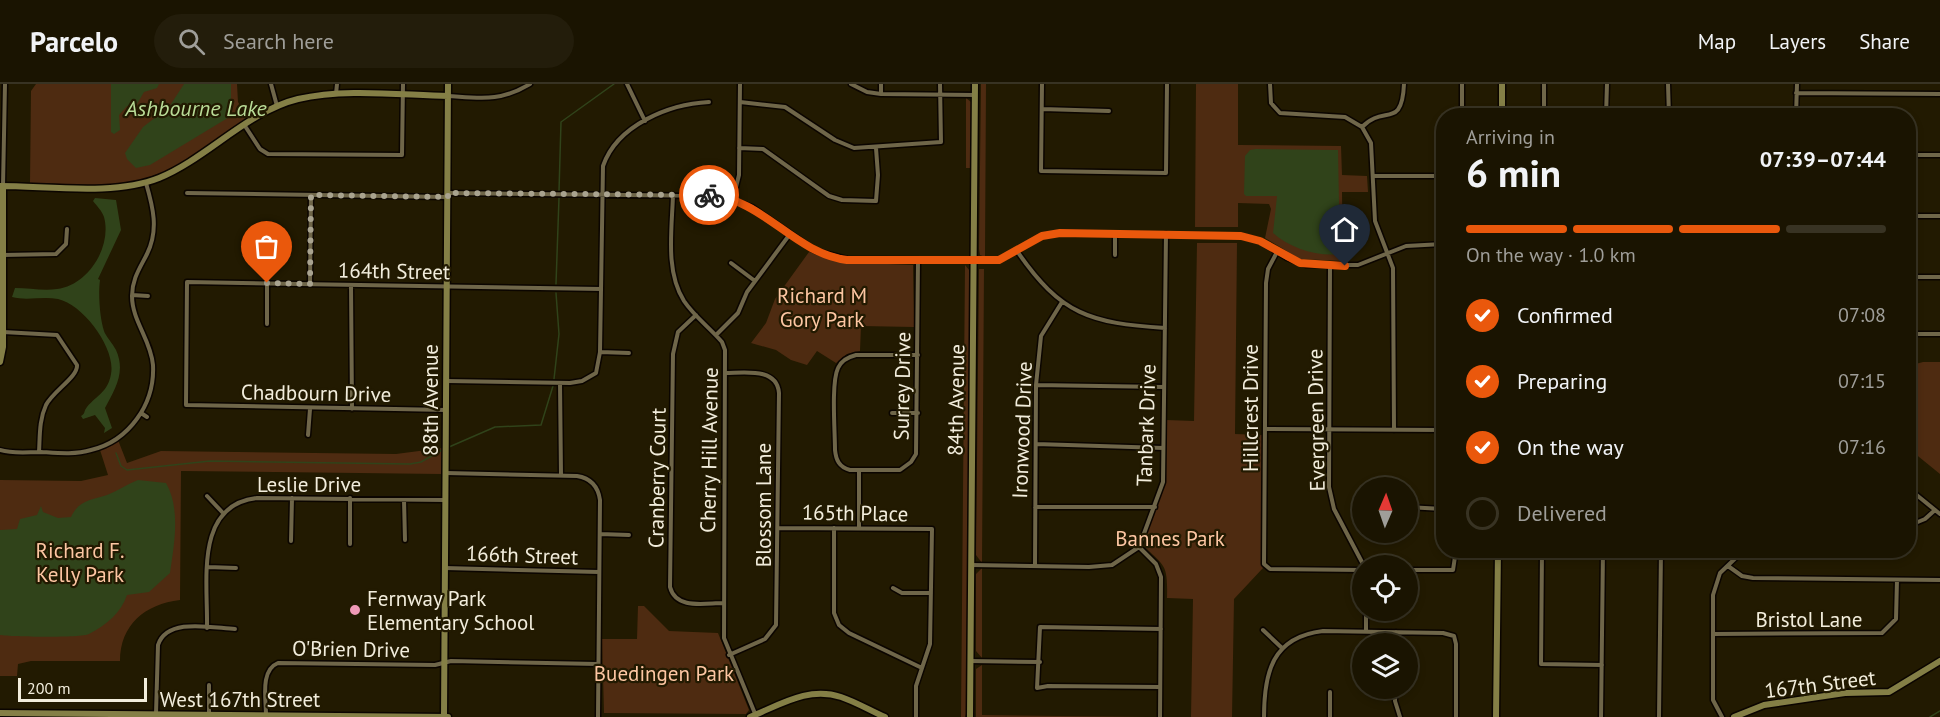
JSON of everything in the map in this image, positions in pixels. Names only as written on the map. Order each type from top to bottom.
[{"type":"street","points":[[0,362],[3,332],[1,292],[5,84]]},
{"type":"street","points":[[271,84],[278,108]]},
{"type":"street","points":[[336,94],[337,84]]},
{"type":"street","points":[[246,126],[260,149],[268,154],[402,155],[403,84]]},
{"type":"street","name":"88th Avenue","points":[[446,717],[448,84]]},
{"type":"street","points":[[2,186],[120,187],[146,183],[170,173],[246,126],[296,99],[336,94],[498,98],[513,94],[530,84]]},
{"type":"street","points":[[627,84],[645,121]]},
{"type":"street","points":[[733,199],[739,175],[740,84]]},
{"type":"street","points":[[851,84],[867,92],[881,94],[975,95]]},
{"type":"street","points":[[881,84],[881,94]]},
{"type":"street","points":[[740,102],[778,105],[797,114],[841,144],[854,148],[876,148],[941,142],[940,84]]},
{"type":"street","name":"84th Avenue","points":[[970,717],[975,84]]},
{"type":"street","points":[[1042,84],[1041,171],[1166,173],[1167,84]]},
{"type":"street","points":[[1270,84],[1271,103],[1280,113],[1341,116],[1362,127],[1372,146],[1375,221],[1393,268],[1394,430]]},
{"type":"street","points":[[1362,127],[1372,118],[1391,115],[1399,109],[1403,100],[1404,84]]},
{"type":"street","points":[[1462,84],[1462,108]]},
{"type":"street","points":[[1502,84],[1502,108]]},
{"type":"street","points":[[1544,84],[1544,108]]},
{"type":"street","points":[[1606,108],[1607,84]]},
{"type":"street","points":[[1668,84],[1669,108]]},
{"type":"street","points":[[1796,108],[1797,84]]},
{"type":"street","points":[[1796,93],[1940,94]]},
{"type":"street","points":[[447,381],[560,383],[590,378],[596,373],[600,352],[603,166],[608,151],[616,140],[645,121],[676,106],[709,102]]},
{"type":"street","points":[[1042,109],[1109,111]]},
{"type":"street","points":[[739,148],[764,148],[830,196],[842,200],[876,201],[878,175],[876,148]]},
{"type":"street","points":[[1916,155],[1940,155]]},
{"type":"street","points":[[1374,176],[1436,176]]},
{"type":"street","points":[[0,450],[81,452],[98,448],[122,435],[141,413],[151,389],[153,365],[147,339],[134,313],[132,295],[136,275],[154,234],[153,208],[146,183]]},
{"type":"street","points":[[187,193],[710,195],[733,199],[760,212],[816,251],[838,258],[999,260],[1042,236],[1051,234],[1166,234],[1246,236],[1300,263],[1330,266],[1358,264],[1414,245],[1436,244]]},
{"type":"street","points":[[310,284],[311,195]]},
{"type":"street","name":"Cherry Hill Avenue","points":[[673,195],[674,276],[684,301],[716,335],[725,350],[724,638],[754,716]]},
{"type":"street","points":[[1916,216],[1940,216]]},
{"type":"street","points":[[3,255],[56,254],[66,244],[67,229]]},
{"type":"street","points":[[716,335],[738,313],[755,281],[790,234]]},
{"type":"street","points":[[1115,234],[1115,255]]},
{"type":"street","name":"Tanbark Drive","points":[[1139,547],[1163,482],[1166,234]]},
{"type":"street","points":[[1017,251],[1034,276],[1062,302],[1088,316],[1115,325],[1165,328]]},
{"type":"street","name":"Hillcrest Drive","points":[[1277,252],[1268,269],[1266,283],[1266,567],[1352,570]]},
{"type":"street","name":"Surrey Drive","points":[[918,260],[918,355],[918,413],[917,450],[911,462],[894,471],[859,471],[843,467],[836,458],[836,375],[840,364],[856,355],[918,355]]},
{"type":"street","points":[[731,263],[755,281]]},
{"type":"street","name":"Evergreen Drive","points":[[1330,266],[1329,487],[1334,510],[1358,555]]},
{"type":"street","points":[[1916,277],[1940,278]]},
{"type":"street","name":"164th Street","points":[[186,405],[187,282],[601,289]]},
{"type":"street","points":[[267,283],[267,324]]},
{"type":"street","points":[[351,285],[352,409]]},
{"type":"street","points":[[132,295],[148,296]]},
{"type":"street","name":"Ironwood Drive","points":[[1035,566],[1036,385],[1041,336],[1062,302]]},
{"type":"street","name":"Cranberry Court","points":[[696,315],[678,332],[673,354],[670,587],[674,596],[682,602],[723,603]]},
{"type":"street","points":[[3,332],[57,335],[77,365],[75,375],[56,391],[44,412],[39,452]]},
{"type":"street","points":[[1916,334],[1940,334]]},
{"type":"street","points":[[600,352],[629,353]]},
{"type":"street","name":"Blossom Lane","points":[[725,373],[765,374],[778,386],[775,629],[765,639],[729,655]]},
{"type":"street","points":[[560,383],[561,476]]},
{"type":"street","points":[[1036,385],[1164,387]]},
{"type":"street","name":"Chadbourn Drive","points":[[186,405],[446,410]]},
{"type":"street","points":[[308,435],[310,409]]},
{"type":"street","points":[[141,413],[147,417]]},
{"type":"street","points":[[892,413],[918,413]]},
{"type":"street","points":[[1266,429],[1436,430]]},
{"type":"street","points":[[1036,444],[1163,448]]},
{"type":"street","points":[[859,471],[859,528]]},
{"type":"street","points":[[446,473],[583,477],[596,487],[600,496],[598,717]]},
{"type":"street","points":[[1916,495],[1940,514]]},
{"type":"street","points":[[207,496],[223,513],[215,523],[209,539],[207,628]]},
{"type":"street","name":"Leslie Drive","points":[[223,513],[234,505],[252,498],[445,500]]},
{"type":"street","points":[[291,542],[292,498]]},
{"type":"street","points":[[350,498],[350,544]]},
{"type":"street","points":[[404,500],[405,540]]},
{"type":"street","points":[[1035,507],[1155,507]]},
{"type":"street","points":[[1418,508],[1436,509]]},
{"type":"street","points":[[1916,523],[1925,519],[1935,510]]},
{"type":"street","name":"165th Place","points":[[778,528],[932,529],[931,593]]},
{"type":"street","points":[[834,528],[834,613],[839,625],[849,633],[922,668]]},
{"type":"street","points":[[600,534],[629,535]]},
{"type":"street","points":[[971,566],[1089,567],[1112,565],[1139,547],[1151,556],[1159,571],[1160,717]]},
{"type":"street","points":[[1418,570],[1453,570],[1455,558]]},
{"type":"street","points":[[1496,717],[1498,558]]},
{"type":"street","points":[[1542,558],[1541,664],[1602,664]]},
{"type":"street","points":[[1601,717],[1603,558]]},
{"type":"street","points":[[1659,717],[1660,558]]},
{"type":"street","points":[[1722,717],[1713,700],[1715,585],[1720,573],[1736,558]]},
{"type":"street","points":[[1728,566],[1738,574],[1753,578],[1940,580]]},
{"type":"street","points":[[208,567],[236,568]]},
{"type":"street","name":"166th Street","points":[[445,568],[599,572]]},
{"type":"street","name":"Bristol Lane","points":[[1713,634],[1882,633],[1896,619],[1898,580]]},
{"type":"street","points":[[892,588],[902,593],[931,593],[930,650],[916,686],[916,717]]},
{"type":"street","points":[[1366,621],[1366,632]]},
{"type":"street","points":[[156,716],[158,645],[166,632],[183,627],[235,629]]},
{"type":"street","points":[[1160,687],[1048,686],[1037,688],[1040,627],[1161,629]]},
{"type":"street","points":[[1263,630],[1282,648]]},
{"type":"street","points":[[1264,717],[1264,686],[1268,671],[1282,648],[1310,633],[1366,632],[1443,633],[1454,636],[1456,644],[1456,717]]},
{"type":"street","points":[[970,661],[1040,662]]},
{"type":"street","name":"167th Street","points":[[1734,717],[1764,705],[1845,693],[1888,692],[1940,661]]},
{"type":"street","name":"O'Brien Drive","points":[[266,715],[267,676],[270,668],[278,663],[598,664]]},
{"type":"street","points":[[209,685],[209,715]]},
{"type":"street","points":[[1330,692],[1330,717]]},
{"type":"street","points":[[754,716],[798,697],[816,693],[842,697],[885,717]]},
{"type":"street","points":[[1395,699],[1400,717]]},
{"type":"street","name":"West 167th Street","points":[[0,713],[94,716],[446,717]]},
{"type":"green space","points":[[36,84],[237,84],[238,102],[248,119],[183,162],[141,180],[100,185],[30,183],[31,91]]},
{"type":"green space","points":[[981,84],[986,84],[985,257],[980,255],[979,249]]},
{"type":"green space","points":[[1196,84],[1238,84],[1238,145],[1341,146],[1342,175],[1367,176],[1368,192],[1342,192],[1343,261],[1300,259],[1265,238],[1271,209],[1269,204],[1238,203],[1238,227],[1195,227]]},
{"type":"green space","points":[[966,98],[971,102],[970,168],[966,168]]},
{"type":"green space","name":"Bannes Park","points":[[1197,243],[1237,243],[1235,434],[1262,435],[1261,561],[1263,568],[1234,599],[1232,717],[1191,717],[1193,599],[1167,598],[1167,578],[1163,566],[1143,545],[1163,486],[1166,420],[1194,421]]},
{"type":"green space","name":"Richard M Gory Park","points":[[809,252],[839,262],[913,265],[914,327],[861,326],[860,351],[847,354],[836,363],[817,351],[807,365],[791,360],[776,350],[751,343],[766,323],[775,299]]},
{"type":"green space","points":[[965,265],[970,271],[966,714],[965,717],[961,717]]},
{"type":"green space","points":[[979,269],[984,269],[982,563],[976,555]]},
{"type":"green space","points":[[1940,362],[1940,474],[1916,454],[1916,364]]},
{"type":"green space","name":"Richard F. Kelly Park","points":[[118,440],[127,463],[161,451],[396,454],[442,448],[441,474],[181,471],[180,600],[156,606],[137,618],[124,637],[120,661],[31,661],[18,664],[17,676],[0,676],[0,480],[81,481],[108,475],[100,450]]},
{"type":"green space","points":[[982,568],[982,658],[976,651],[976,574]]},
{"type":"green space","name":"Buedingen Park","points":[[638,606],[644,606],[669,631],[718,633],[749,710],[746,714],[604,713],[602,639],[637,639]]},
{"type":"green space","points":[[982,665],[982,715],[1149,717],[976,717],[976,669]]},
{"type":"water","points":[[111,84],[159,84],[157,88],[144,92],[137,104],[127,106],[119,115],[120,130],[114,134],[111,132]]},
{"type":"water","name":"Ashbourne Lake","points":[[184,84],[231,84],[231,116],[150,165],[136,168],[127,159],[125,153],[143,127],[169,107]]},
{"type":"water","points":[[1250,150],[1338,150],[1340,254],[1313,253],[1287,243],[1273,233],[1277,196],[1246,196],[1244,194],[1245,156]]},
{"type":"water","points":[[95,198],[116,200],[121,230],[98,279],[100,280],[99,300],[103,326],[116,350],[120,366],[118,380],[105,408],[112,428],[104,433],[105,428],[95,415],[83,419],[81,416],[110,380],[111,364],[108,353],[96,329],[78,310],[58,299],[12,297],[15,288],[57,289],[69,286],[88,272],[96,262],[105,240],[104,217],[93,201]]},
{"type":"water","points":[[138,480],[166,483],[171,493],[175,527],[170,573],[149,592],[127,595],[112,618],[89,634],[61,637],[0,635],[0,530],[17,529],[20,519],[37,515],[41,506],[43,512],[58,518],[71,517],[78,507],[86,502]]},
{"type":"waterway","points":[[559,191],[561,122],[614,84]]},
{"type":"waterway","points":[[556,284],[559,198]]},
{"type":"waterway","points":[[554,379],[559,334],[556,293]]},
{"type":"waterway","points":[[449,447],[495,427],[541,425],[553,386]]},
{"type":"waterway","points":[[116,453],[121,466],[127,470],[210,461],[410,464],[421,462],[442,450]]},
{"type":"waterway","points":[[1930,717],[1940,711]]},
{"type":"way so far","points":[[267,283],[310,284],[311,195],[448,197],[448,193],[709,195]]},
{"type":"place","name":"Fernway Park Elementary School","points":[[355,610]]},
{"type":"route","points":[[709,195],[722,196],[744,203],[809,248],[847,260],[999,260],[1042,236],[1060,233],[1250,237],[1287,258],[1306,265],[1345,266]]}]
